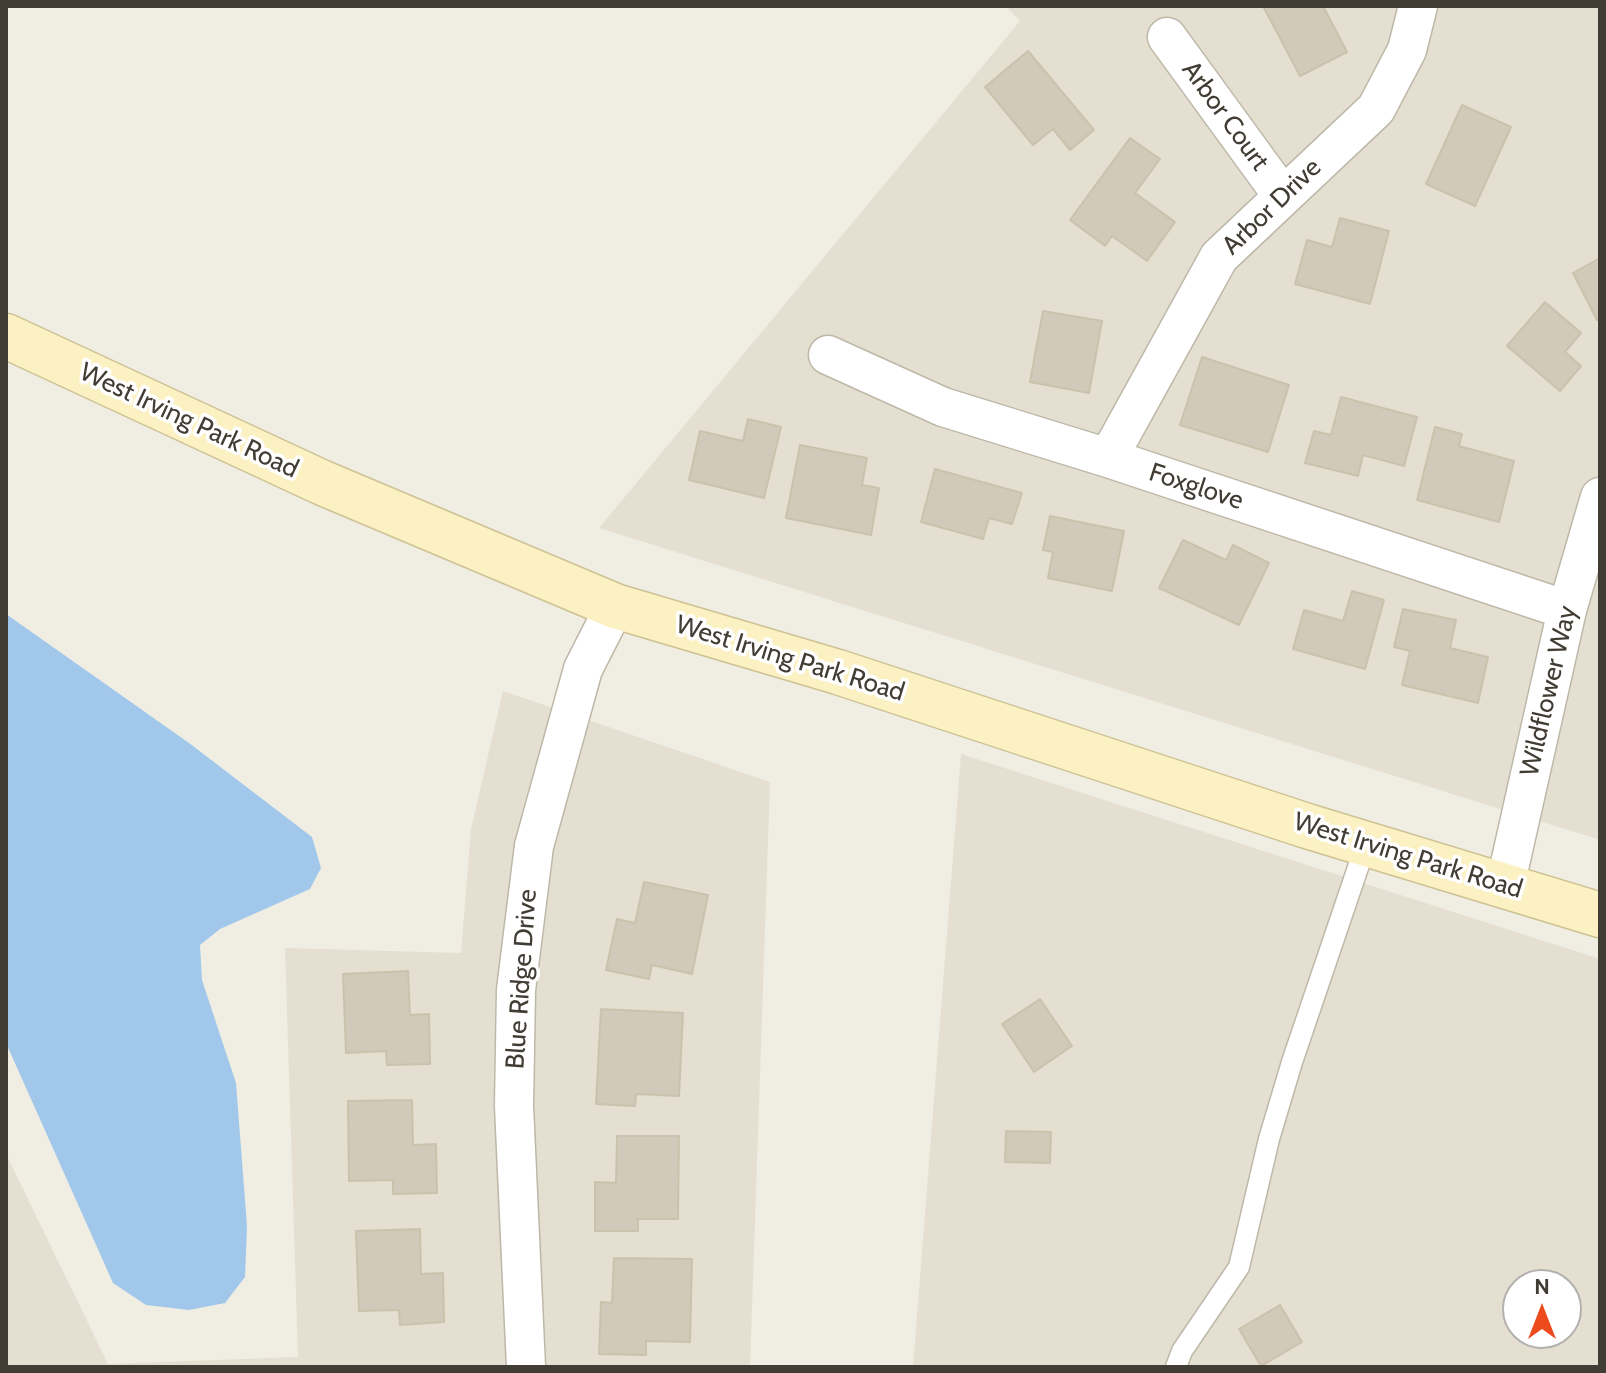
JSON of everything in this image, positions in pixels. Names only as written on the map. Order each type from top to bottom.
[{"type":"main road","name":"West Irving Park Road","points":[[6,336],[323,483],[615,606],[838,672],[1366,844],[1600,915]]},
{"type":"street","name":"Arbor Drive","points":[[1108,458],[1219,257],[1376,109],[1407,50],[1418,6]]},
{"type":"street","name":"Arbor Court","points":[[1167,37],[1282,195]]},
{"type":"street","name":"Foxglove","points":[[828,355],[943,407],[1108,458],[1567,610]]},
{"type":"street","name":"Wildflower Way","points":[[1505,886],[1567,610],[1600,497]]},
{"type":"street","name":"Blue Ridge Drive","points":[[526,1367],[514,1106],[516,990],[534,846],[583,669],[615,606]]},
{"type":"lane","points":[[1176,1367],[1182,1351],[1239,1267],[1269,1139],[1292,1062],[1366,844]]},
{"type":"shaded area","points":[[1006,6],[1600,6],[1600,840],[599,528],[1020,21]]},
{"type":"shaded area","points":[[503,691],[770,782],[750,1367],[6,1367],[6,1154],[108,1364],[298,1357],[285,948],[461,953],[471,829]]},
{"type":"shaded area","points":[[961,754],[1600,959],[1600,1367],[913,1367]]},
{"type":"water","points":[[6,614],[189,743],[312,837],[321,868],[310,889],[220,929],[200,945],[202,980],[236,1083],[247,1226],[245,1277],[225,1303],[189,1310],[146,1305],[113,1283],[6,1043]]},
{"type":"building","points":[[1263,6],[1323,6],[1347,52],[1300,76]]},
{"type":"building","points":[[1028,51],[1094,130],[1070,150],[1053,129],[1033,145],[985,87]]},
{"type":"building","points":[[1462,105],[1511,127],[1475,206],[1426,184]]},
{"type":"building","points":[[1130,138],[1160,159],[1135,193],[1175,222],[1147,261],[1112,236],[1105,246],[1070,220]]},
{"type":"building","points":[[1340,218],[1389,231],[1370,304],[1295,284],[1307,240],[1332,247]]},
{"type":"building","points":[[1600,258],[1600,319],[1597,320],[1573,273]]},
{"type":"building","points":[[1545,302],[1581,333],[1565,352],[1581,366],[1560,391],[1507,346]]},
{"type":"building","points":[[1043,311],[1102,321],[1089,393],[1030,382]]},
{"type":"building","points":[[1202,357],[1289,385],[1268,452],[1180,425]]},
{"type":"building","points":[[1341,397],[1417,417],[1404,466],[1363,455],[1358,476],[1305,463],[1314,431],[1331,435]]},
{"type":"building","points":[[748,419],[781,427],[764,498],[689,480],[700,431],[743,441]]},
{"type":"building","points":[[1435,427],[1462,434],[1459,446],[1514,461],[1499,522],[1417,500]]},
{"type":"building","points":[[800,445],[867,458],[862,485],[879,488],[871,535],[786,518]]},
{"type":"building","points":[[935,469],[1022,493],[1012,524],[989,518],[983,539],[921,522]]},
{"type":"building","points":[[1050,516],[1124,531],[1112,591],[1048,578],[1053,552],[1043,550]]},
{"type":"building","points":[[1183,540],[1226,560],[1233,545],[1269,563],[1239,625],[1159,588]]},
{"type":"building","points":[[1352,591],[1384,600],[1365,669],[1293,649],[1304,610],[1343,621]]},
{"type":"building","points":[[1403,609],[1456,620],[1450,648],[1488,657],[1478,703],[1402,685],[1410,651],[1394,647]]},
{"type":"building","points":[[644,882],[708,895],[692,974],[652,965],[649,979],[606,970],[617,919],[635,923]]},
{"type":"building","points":[[408,971],[410,1015],[429,1014],[430,1064],[387,1065],[386,1051],[346,1053],[343,974]]},
{"type":"building","points":[[1040,999],[1072,1046],[1034,1072],[1002,1024]]},
{"type":"building","points":[[601,1009],[683,1013],[679,1096],[636,1094],[635,1106],[596,1104]]},
{"type":"building","points":[[412,1100],[413,1145],[436,1144],[437,1193],[393,1194],[393,1180],[349,1181],[348,1101]]},
{"type":"building","points":[[1006,1131],[1051,1132],[1050,1163],[1005,1162]]},
{"type":"building","points":[[617,1136],[679,1136],[678,1219],[638,1219],[638,1231],[595,1231],[595,1182],[616,1183]]},
{"type":"building","points":[[420,1229],[421,1274],[443,1273],[444,1322],[400,1325],[399,1310],[359,1311],[356,1231]]},
{"type":"building","points":[[614,1258],[692,1259],[690,1342],[646,1341],[646,1355],[599,1354],[601,1302],[612,1303]]},
{"type":"building","points":[[1280,1305],[1302,1342],[1261,1366],[1239,1329]]}]
